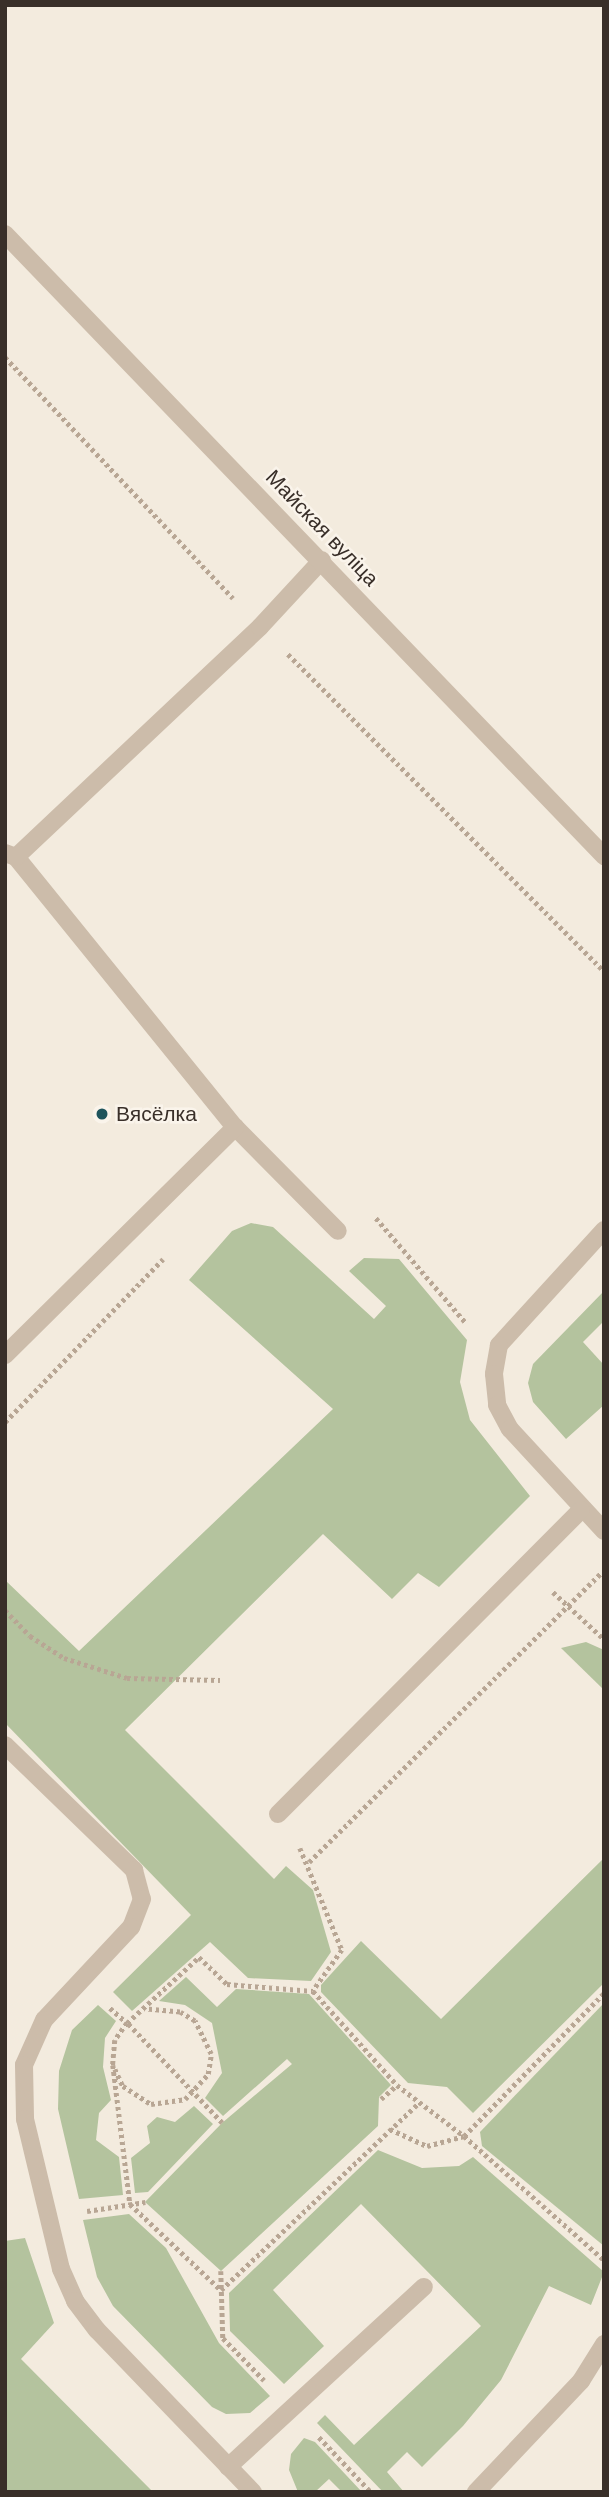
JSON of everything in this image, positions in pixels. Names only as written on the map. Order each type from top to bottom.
[{"type":"street","name":"Майская вуліца","points":[[5,234],[322,560],[604,856]]},
{"type":"street","points":[[322,560],[260,627],[10,855],[235,1128],[338,1231]]},
{"type":"street","points":[[5,1355],[235,1128]]},
{"type":"street","points":[[604,1230],[499,1345],[494,1374],[497,1405],[510,1429],[604,1531]]},
{"type":"street","points":[[278,1814],[582,1510]]},
{"type":"street","points":[[5,1745],[134,1870],[142,1899],[131,1927],[44,2020],[24,2065],[25,2119],[61,2269],[75,2301],[97,2330],[253,2492]]},
{"type":"street","points":[[228,2467],[424,2287]]},
{"type":"street","points":[[476,2492],[581,2381],[604,2344]]},
{"type":"path","points":[[5,357],[260,627],[604,971]]},
{"type":"path","points":[[373,1214],[471,1329],[499,1345]]},
{"type":"path","points":[[5,1422],[168,1255]]},
{"type":"path","points":[[526,1566],[604,1640]]},
{"type":"path","points":[[309,1863],[604,1570]]},
{"type":"path","points":[[5,1610],[30,1636],[64,1658],[127,1678],[220,1680]]},
{"type":"path","points":[[278,1814],[309,1863],[342,1950],[313,1991]]},
{"type":"path","points":[[419,2103],[221,2290],[130,2204],[113,2065],[115,2040],[127,2023],[199,1957],[227,1984],[313,1991],[397,2085],[464,2136],[604,2260]]},
{"type":"path","points":[[80,1982],[127,2023],[222,2123]]},
{"type":"path","points":[[390,2129],[427,2146],[464,2136],[604,1993]]},
{"type":"path","points":[[113,2065],[123,2086],[152,2104],[169,2104],[194,2093],[208,2074],[211,2054],[206,2036],[180,2012],[143,2009]]},
{"type":"path","points":[[381,2099],[397,2085]]},
{"type":"green space","points":[[251,1223],[273,1227],[374,1319],[386,1306],[349,1271],[364,1258],[399,1259],[467,1340],[460,1382],[470,1420],[530,1496],[439,1587],[418,1573],[392,1599],[323,1534],[125,1730],[274,1879],[286,1866],[313,1890],[331,1952],[311,1981],[248,1978],[210,1942],[132,2011],[113,1992],[191,1915],[5,1723],[5,1580],[79,1651],[333,1409],[189,1280],[232,1231]]},
{"type":"green space","points":[[604,1291],[604,1321],[583,1342],[604,1365],[604,1405],[566,1439],[533,1402],[528,1383],[533,1364]]},
{"type":"green space","points":[[586,1642],[604,1650],[604,1690],[561,1648]]},
{"type":"green space","points":[[604,1858],[604,1983],[473,2113],[447,2087],[408,2083],[321,1992],[321,1985],[361,1941],[441,2019]]},
{"type":"green space","points":[[186,1977],[217,2007],[236,1989],[309,1994],[391,2085],[379,2097],[378,2126],[221,2271],[145,2202],[222,2123],[292,2064],[287,2059],[223,2116],[205,2098],[222,2073],[212,2023],[185,2005],[159,2001]]},
{"type":"green space","points":[[604,2003],[604,2246],[482,2146],[480,2132]]},
{"type":"green space","points":[[98,2005],[116,2021],[105,2038],[103,2067],[111,2100],[99,2113],[96,2140],[119,2157],[123,2195],[79,2199],[58,2109],[59,2071],[72,2030]]},
{"type":"green space","points":[[194,2106],[213,2124],[148,2192],[135,2193],[131,2158],[150,2143],[147,2126],[157,2117],[175,2122]]},
{"type":"green space","points":[[378,2150],[422,2168],[459,2166],[473,2157],[604,2272],[591,2305],[549,2286],[501,2380],[463,2426],[422,2467],[407,2452],[387,2472],[404,2492],[383,2492],[317,2423],[325,2415],[354,2445],[481,2326],[361,2204],[273,2290],[324,2346],[284,2384],[230,2331],[229,2293]]},
{"type":"green space","points":[[129,2214],[166,2248],[219,2343],[270,2396],[250,2413],[226,2414],[212,2407],[113,2306],[97,2277],[83,2220]]},
{"type":"green space","points":[[25,2238],[54,2323],[21,2359],[153,2492],[5,2492],[5,2241]]},
{"type":"green space","points":[[304,2438],[315,2442],[362,2492],[342,2492],[329,2479],[315,2492],[298,2492],[289,2470],[291,2454]]},
{"type":"place","name":"Вясёлка","points":[[102,1114]]}]
